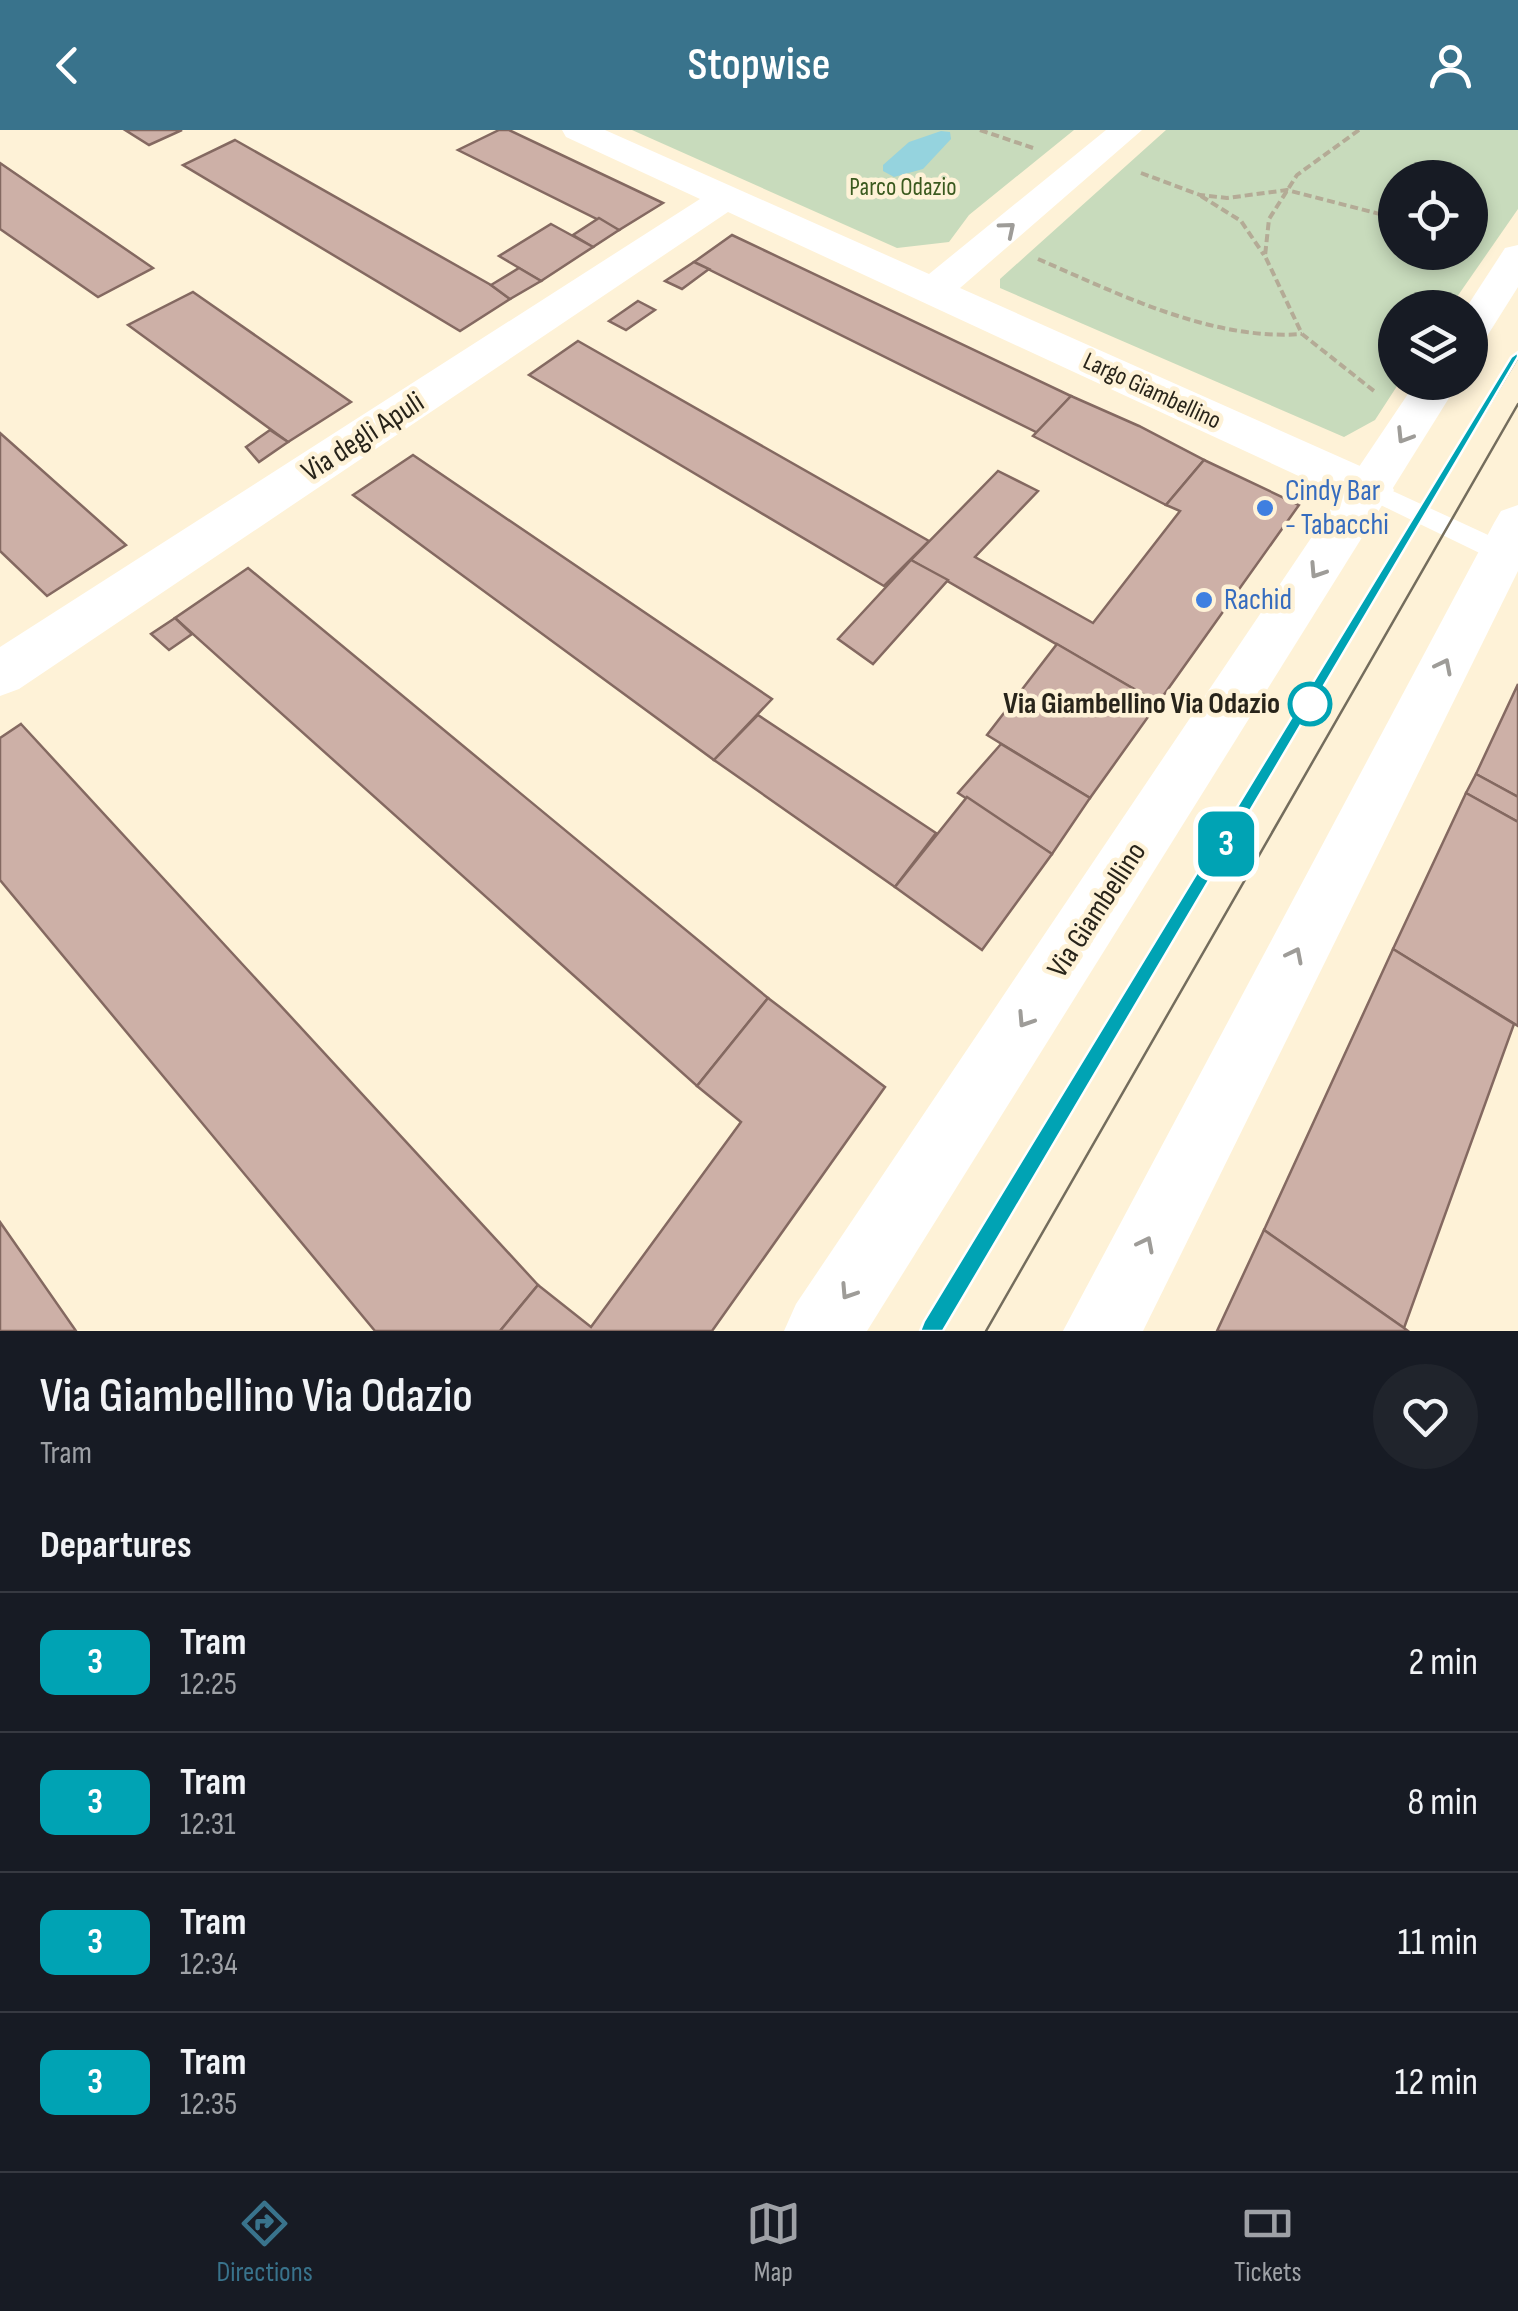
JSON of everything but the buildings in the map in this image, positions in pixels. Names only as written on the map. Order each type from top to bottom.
[{"type":"street","name":"Largo Giambellino","points":[[578,130],[1371,490]]},
{"type":"street","points":[[933,291],[1126,130]]},
{"type":"street","name":"Via degli Apuli","points":[[0,674],[725,198]]},
{"type":"street","points":[[1488,304],[1518,256]]},
{"type":"street","points":[[1371,490],[1427,400]]},
{"type":"street","name":"Via Giambellino","points":[[823,1331],[1371,490]]},
{"type":"street","points":[[1102,1331],[1510,538]]},
{"type":"lane","name":"Largo Giambellino","points":[[1371,490],[1510,538]]},
{"type":"path","points":[[980,130],[1051,154]]},
{"type":"path","points":[[1266,256],[1268,219],[1297,175],[1359,130]]},
{"type":"path","points":[[1126,166],[1200,195],[1240,222],[1266,256],[1302,334],[1386,401]]},
{"type":"path","points":[[1200,195],[1227,198],[1287,190],[1378,214]]},
{"type":"path","points":[[1028,254],[1144,304],[1204,322],[1256,333],[1290,337],[1302,334]]},
{"type":"green space","name":"Parco Odazio","points":[[632,130],[1074,130],[969,215],[949,242],[897,248]]},
{"type":"green space","points":[[1166,130],[1518,130],[1518,209],[1488,252],[1488,160],[1378,160],[1378,270],[1476,270],[1462,290],[1378,290],[1378,400],[1388,400],[1375,420],[1344,437],[1000,288],[1000,279]]},
{"type":"water","points":[[941,131],[950,132],[951,139],[923,169],[894,177],[883,171],[883,165],[909,142]]},
{"type":"tram line","points":[[933,1331],[1518,357]]},
{"type":"tram line","name":"3","points":[[933,1331],[1518,357]]},
{"type":"tram line","points":[[986,1331],[1518,404]]},
{"type":"place","name":"Cindy Bar - Tabacchi","points":[[1265,508]]},
{"type":"place","name":"Rachid","points":[[1204,600]]},
{"type":"place","name":"Via Giambellino Via Odazio","points":[[1310,704]]}]
